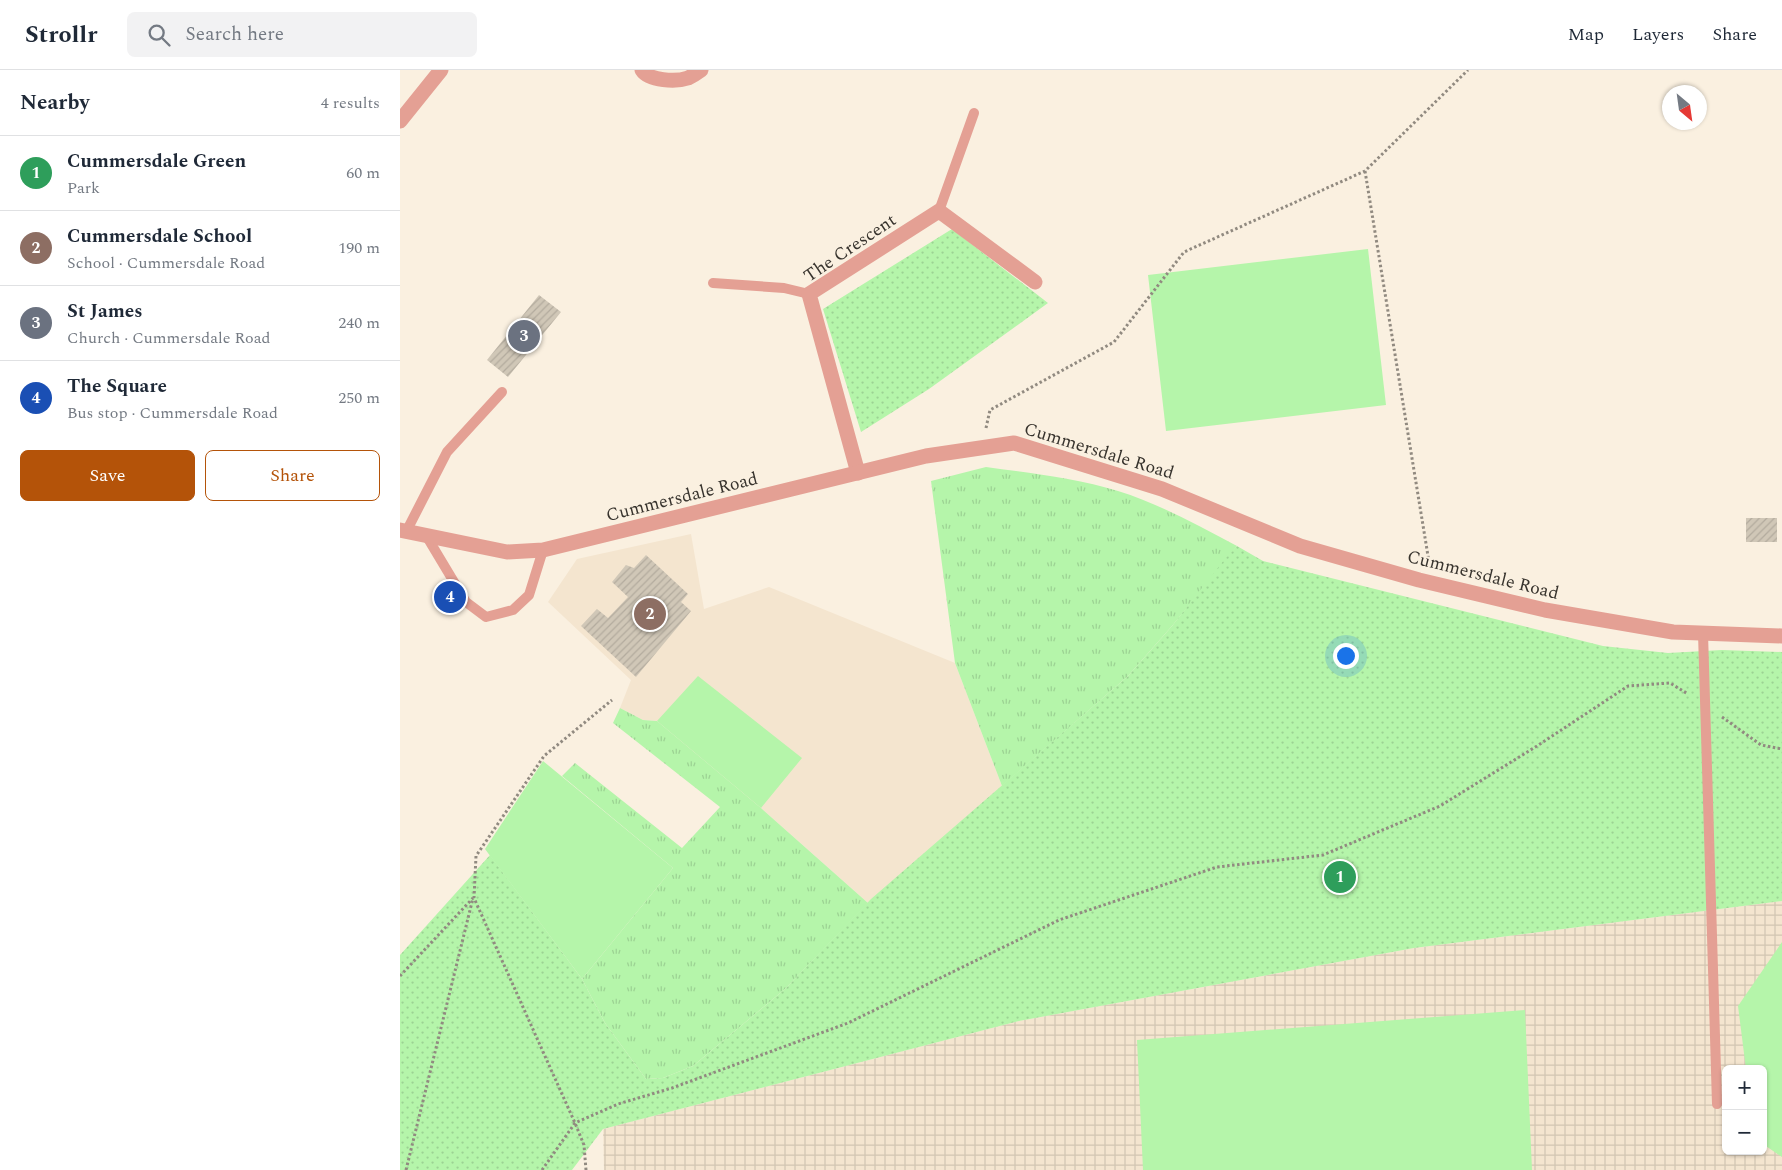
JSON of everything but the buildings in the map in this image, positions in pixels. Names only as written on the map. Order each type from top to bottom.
[{"type":"street","points":[[400,121],[441,70]]},
{"type":"street","points":[[642,70],[645,74],[666,80],[687,78],[702,70]]},
{"type":"street","points":[[939,211],[1036,282]]},
{"type":"street","name":"The Crescent","points":[[858,473],[810,294],[939,211]]},
{"type":"street","name":"Cummersdale Road","points":[[403,531],[507,552],[543,550],[926,456],[1014,443],[1162,489],[1300,546],[1432,583],[1545,610],[1673,632],[1782,636]]},
{"type":"lane","points":[[939,211],[974,113]]},
{"type":"lane","points":[[713,282],[784,288],[810,294]]},
{"type":"lane","points":[[403,531],[447,452],[502,392]]},
{"type":"lane","points":[[427,537],[466,602],[486,617],[513,610],[529,595],[543,550]]},
{"type":"lane","points":[[1703,633],[1717,1104]]},
{"type":"path","points":[[981,448],[990,410],[1114,342],[1184,252],[1365,171],[1468,70]]},
{"type":"path","points":[[1365,171],[1432,583]]},
{"type":"path","points":[[542,1170],[575,1123],[618,1104],[672,1088],[848,1023],[1059,920],[1217,868],[1323,855],[1440,806],[1537,746],[1628,686],[1670,683],[1705,705],[1761,745],[1782,749]]},
{"type":"path","points":[[406,1170],[474,898],[476,856],[544,756],[612,700]]},
{"type":"path","points":[[400,976],[474,898]]},
{"type":"path","points":[[474,898],[575,1123],[584,1145],[586,1170]]},
{"type":"shaded area","points":[[691,534],[704,609],[769,587],[955,663],[1002,786],[868,903],[761,808],[657,721],[643,720],[620,708],[631,680],[548,602],[577,559]]},
{"type":"shaded area","points":[[1782,901],[1782,1170],[604,1170],[603,1129],[1019,1021],[1414,948]]},
{"type":"green space","points":[[952,229],[1048,303],[929,389],[861,432],[823,309]]},
{"type":"green space","points":[[1368,249],[1386,405],[1166,431],[1148,275]]},
{"type":"green space","points":[[986,467],[1069,479],[1102,486],[1134,496],[1194,523],[1237,546],[1172,626],[1128,676],[1002,786],[955,663],[931,481]]},
{"type":"green space","points":[[1237,546],[1263,561],[1603,646],[1668,653],[1722,650],[1782,652],[1782,901],[1414,948],[1019,1021],[603,1129],[572,1170],[400,1170],[400,955],[490,855],[582,979],[605,1023],[646,1079],[663,1078],[693,1066],[785,989],[871,899],[1128,676],[1172,626]]},
{"type":"green space","points":[[698,676],[802,758],[761,808],[657,721]]},
{"type":"green space","points":[[620,708],[643,720],[657,721],[761,808],[868,903],[785,989],[693,1066],[663,1078],[646,1079],[605,1023],[582,979],[673,868],[562,776],[575,763],[682,848],[720,807],[613,723]]},
{"type":"green space","points":[[543,761],[673,868],[582,979],[485,849]]},
{"type":"green space","points":[[1782,942],[1782,1157],[1767,1147],[1767,1065],[1745,1065],[1738,1006]]},
{"type":"green space","points":[[1525,1010],[1532,1170],[1143,1170],[1137,1040]]},
{"type":"place","name":"St James","points":[[524,336]]},
{"type":"place","name":"The Square","points":[[450,597]]},
{"type":"place","name":"Cummersdale School","points":[[650,614]]},
{"type":"place","name":"Cummersdale Green","points":[[1340,877]]}]
